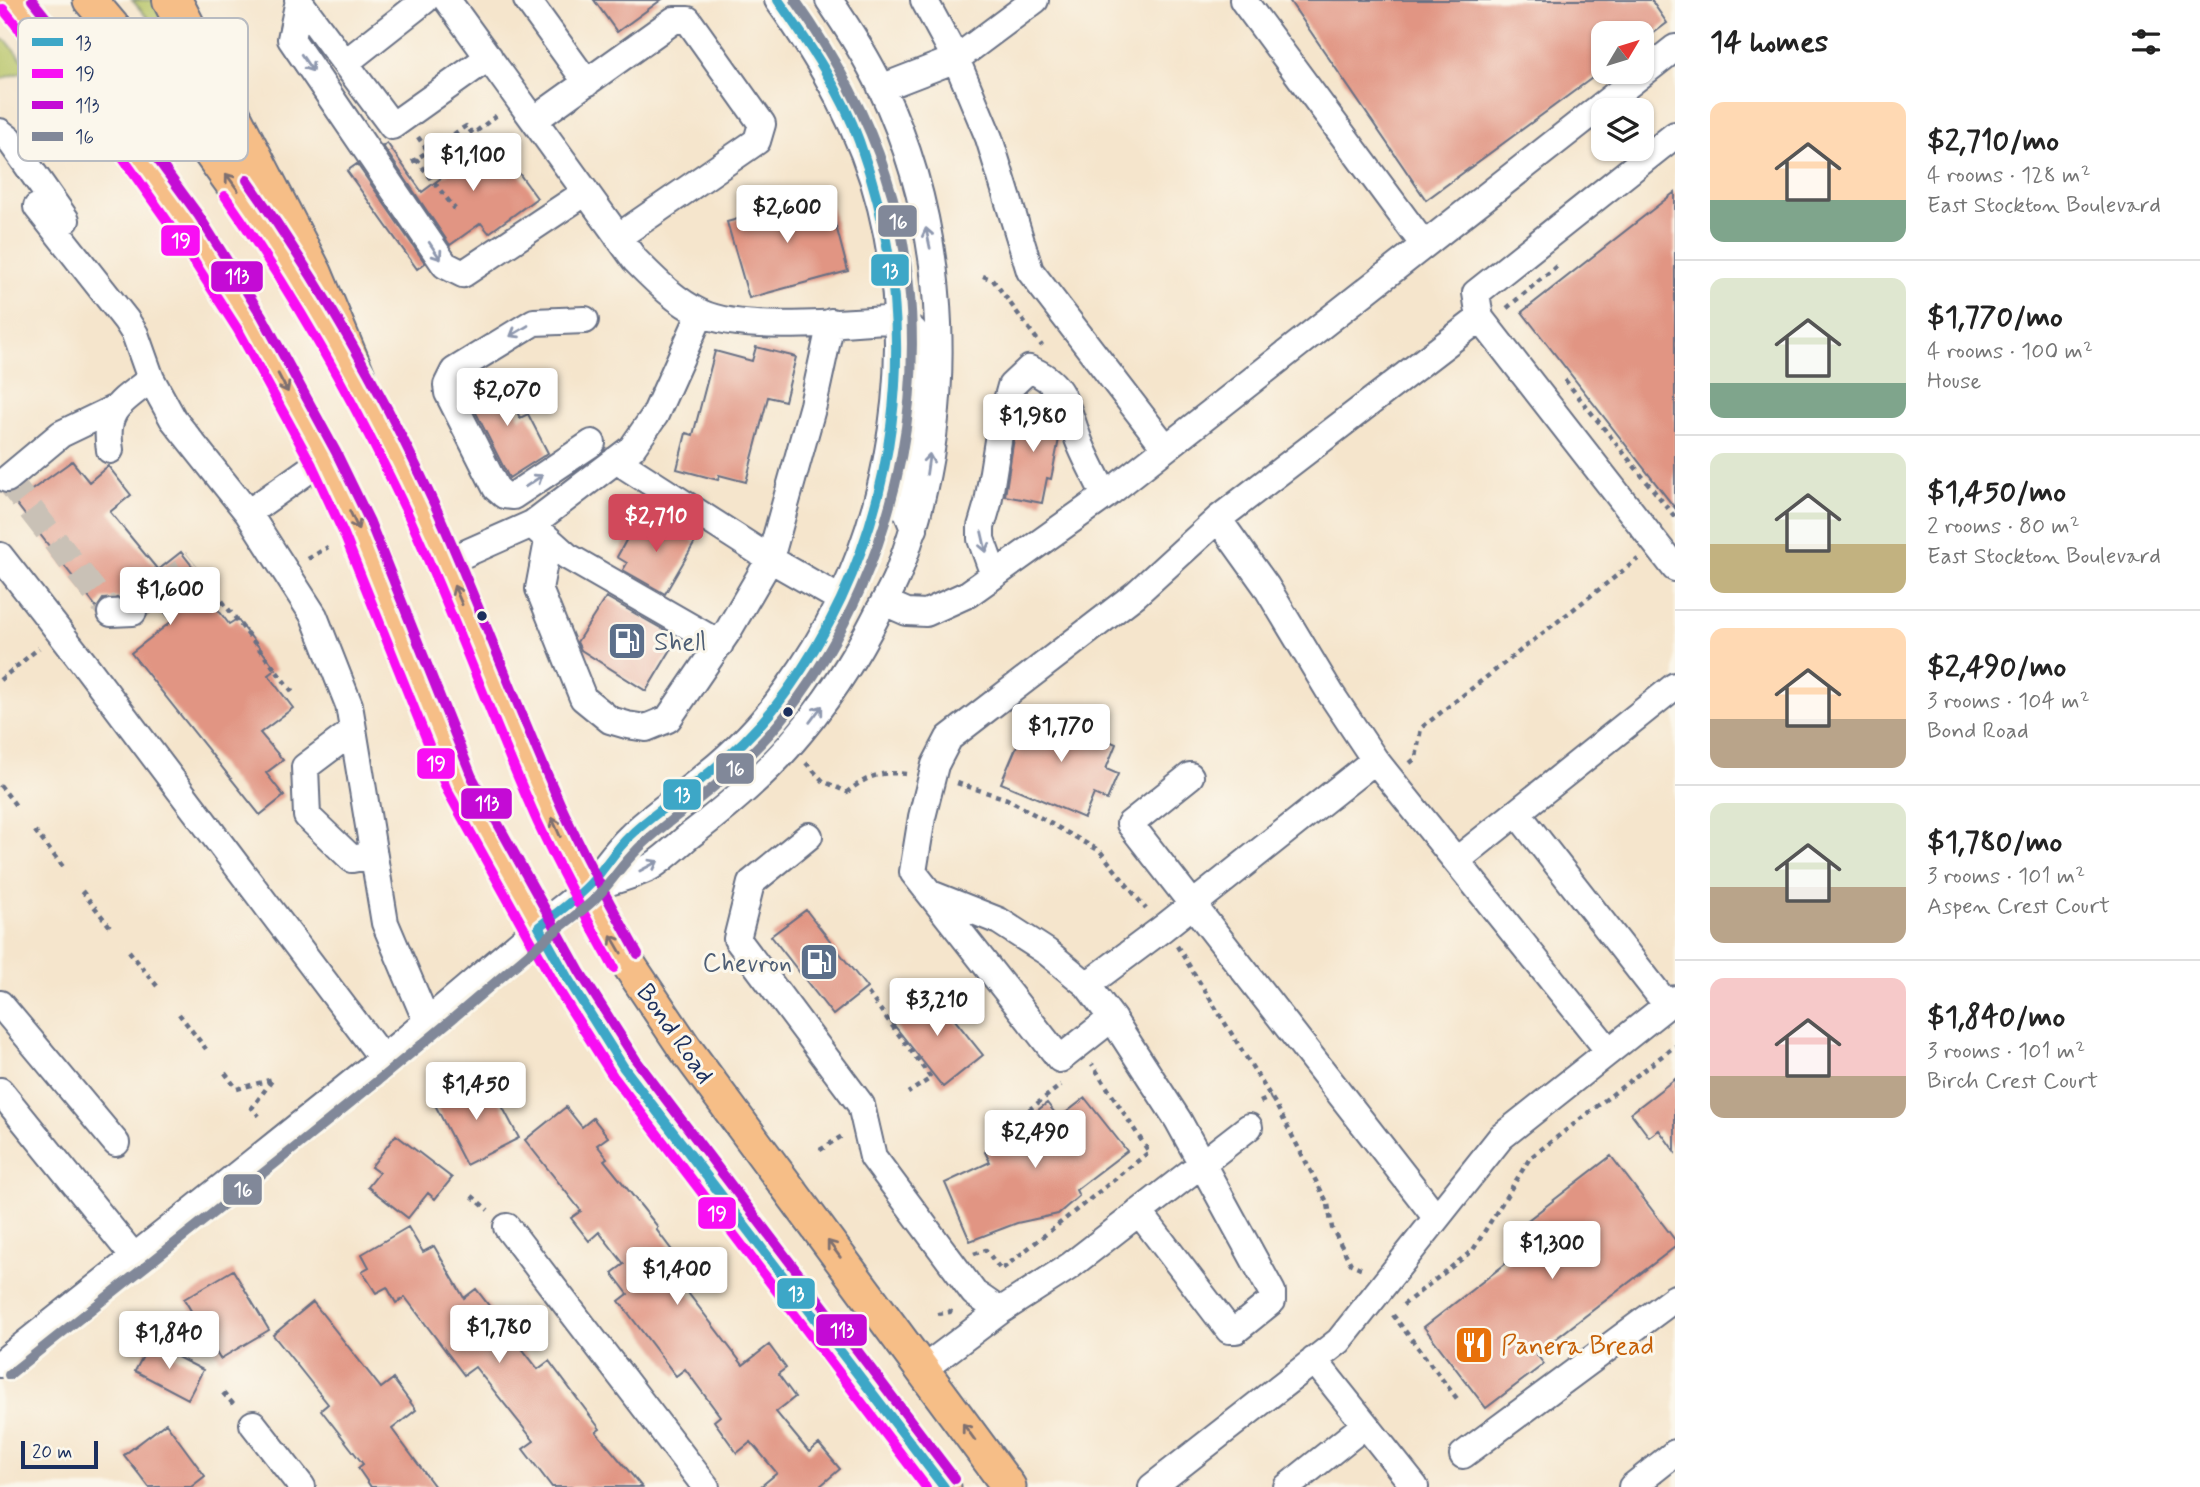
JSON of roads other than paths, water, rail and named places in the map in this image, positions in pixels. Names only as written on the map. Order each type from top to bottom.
[{"type":"highway","points":[[172,0],[181,18]]},
{"type":"highway","points":[[248,148],[313,274],[356,377]]},
{"type":"main road","points":[[14,0],[28,18]]},
{"type":"main road","name":"Bond Road","points":[[90,0],[105,18]]},
{"type":"main road","points":[[142,161],[187,224],[250,323],[324,459],[357,528],[459,783],[568,979],[624,1068],[944,1487]]},
{"type":"main road","name":"Bond Road","points":[[217,161],[249,205],[356,377],[444,563],[554,823],[585,889],[637,979],[684,1047],[1009,1487]]},
{"type":"street","points":[[298,0],[392,126],[489,57]]},
{"type":"street","points":[[298,0],[291,39],[444,265],[463,274],[586,192]]},
{"type":"street","points":[[345,63],[425,0]]},
{"type":"street","points":[[447,0],[635,260],[666,291],[701,313],[724,320],[771,324],[898,319],[914,331],[920,349],[915,418],[901,497],[914,529]]},
{"type":"street","points":[[527,0],[587,83]]},
{"type":"street","points":[[0,1364],[427,1022],[585,889],[630,836],[709,774],[768,713],[787,691],[812,652],[855,567],[872,520],[884,474],[895,412],[898,319],[893,266],[880,205],[859,141],[835,88],[811,45],[778,0]]},
{"type":"street","points":[[585,889],[650,867],[759,778],[815,716],[844,675],[899,571],[914,529],[926,477],[936,408],[939,334],[933,259],[916,180],[881,88],[862,51],[829,0]]},
{"type":"street","points":[[924,0],[956,59],[989,138],[1030,271],[1166,448]]},
{"type":"street","points":[[881,88],[956,59],[1035,0]]},
{"type":"street","points":[[1243,0],[1424,245]]},
{"type":"street","points":[[534,120],[674,20],[688,20],[762,124],[758,141],[618,237]]},
{"type":"street","points":[[884,602],[907,612],[926,613],[968,594],[1105,496],[1675,48]]},
{"type":"street","points":[[0,132],[18,152]]},
{"type":"street","points":[[1675,135],[1476,293],[1480,318],[1675,568]]},
{"type":"street","points":[[25,161],[63,215],[82,265]]},
{"type":"street","points":[[37,207],[126,320],[135,334],[152,379],[173,419],[248,513],[314,616],[349,705],[385,923],[427,1022]]},
{"type":"street","points":[[444,563],[540,533],[632,448],[655,415],[701,313]]},
{"type":"street","points":[[1112,1018],[1060,1059],[913,872],[922,817],[935,765],[949,738],[1136,594],[1218,519],[1480,318]]},
{"type":"street","points":[[585,320],[534,322],[454,371],[447,385],[448,393],[496,488],[504,495],[513,496],[592,443]]},
{"type":"street","points":[[540,533],[539,589],[583,698],[610,720],[627,725],[646,728],[668,719],[720,644],[771,559],[813,405],[831,322]]},
{"type":"street","points":[[994,575],[981,539],[981,527],[988,503],[1001,422],[1011,386],[1029,369],[1046,376],[1061,394],[1071,412],[1077,437],[1105,496]]},
{"type":"street","points":[[7,479],[61,434],[113,409],[152,379]]},
{"type":"street","points":[[110,450],[107,432],[113,409]]},
{"type":"street","points":[[248,513],[324,459]]},
{"type":"street","points":[[616,460],[771,559],[840,599]]},
{"type":"street","points":[[1218,519],[1266,586],[1331,694],[1375,760],[1609,1051]]},
{"type":"street","points":[[540,533],[567,556],[720,644]]},
{"type":"street","points":[[0,556],[382,1058]]},
{"type":"street","points":[[1456,860],[1675,686]]},
{"type":"street","points":[[353,731],[305,767],[307,816],[352,859],[373,855]]},
{"type":"street","points":[[1087,985],[1193,905],[1375,760]]},
{"type":"street","points":[[1190,776],[1130,824],[1436,1217]]},
{"type":"street","points":[[1152,1487],[1339,1341],[1501,1137],[1671,1002],[1517,813]]},
{"type":"street","points":[[809,836],[751,883],[737,939],[861,1105],[873,1157],[974,1293],[1000,1311]]},
{"type":"street","points":[[930,894],[999,921],[1046,952],[1087,985],[1112,1018],[1178,1120],[1272,1292],[1272,1301],[1236,1330],[1229,1330],[1139,1212]]},
{"type":"street","points":[[0,1004],[116,1143]]},
{"type":"street","points":[[0,1091],[134,1257]]},
{"type":"street","points":[[923,1369],[1000,1311],[1070,1266],[1249,1127]]},
{"type":"street","points":[[507,1227],[706,1487]]},
{"type":"street","points":[[1463,1455],[1675,1298]]},
{"type":"street","points":[[1314,1360],[1415,1487]]},
{"type":"street","points":[[253,1424],[302,1487]]},
{"type":"street","points":[[1287,1487],[1365,1425]]},
{"type":"street","points":[[1632,1487],[1675,1453]]},
{"type":"tunnel","points":[[7,479],[111,613]]},
{"type":"tunnel","points":[[133,612],[194,562]]},
{"type":"place","name":"Shell","points":[[627,641]]},
{"type":"place","name":"Chevron","points":[[819,962]]},
{"type":"place","name":"Panera Bread","points":[[1474,1345]]}]
